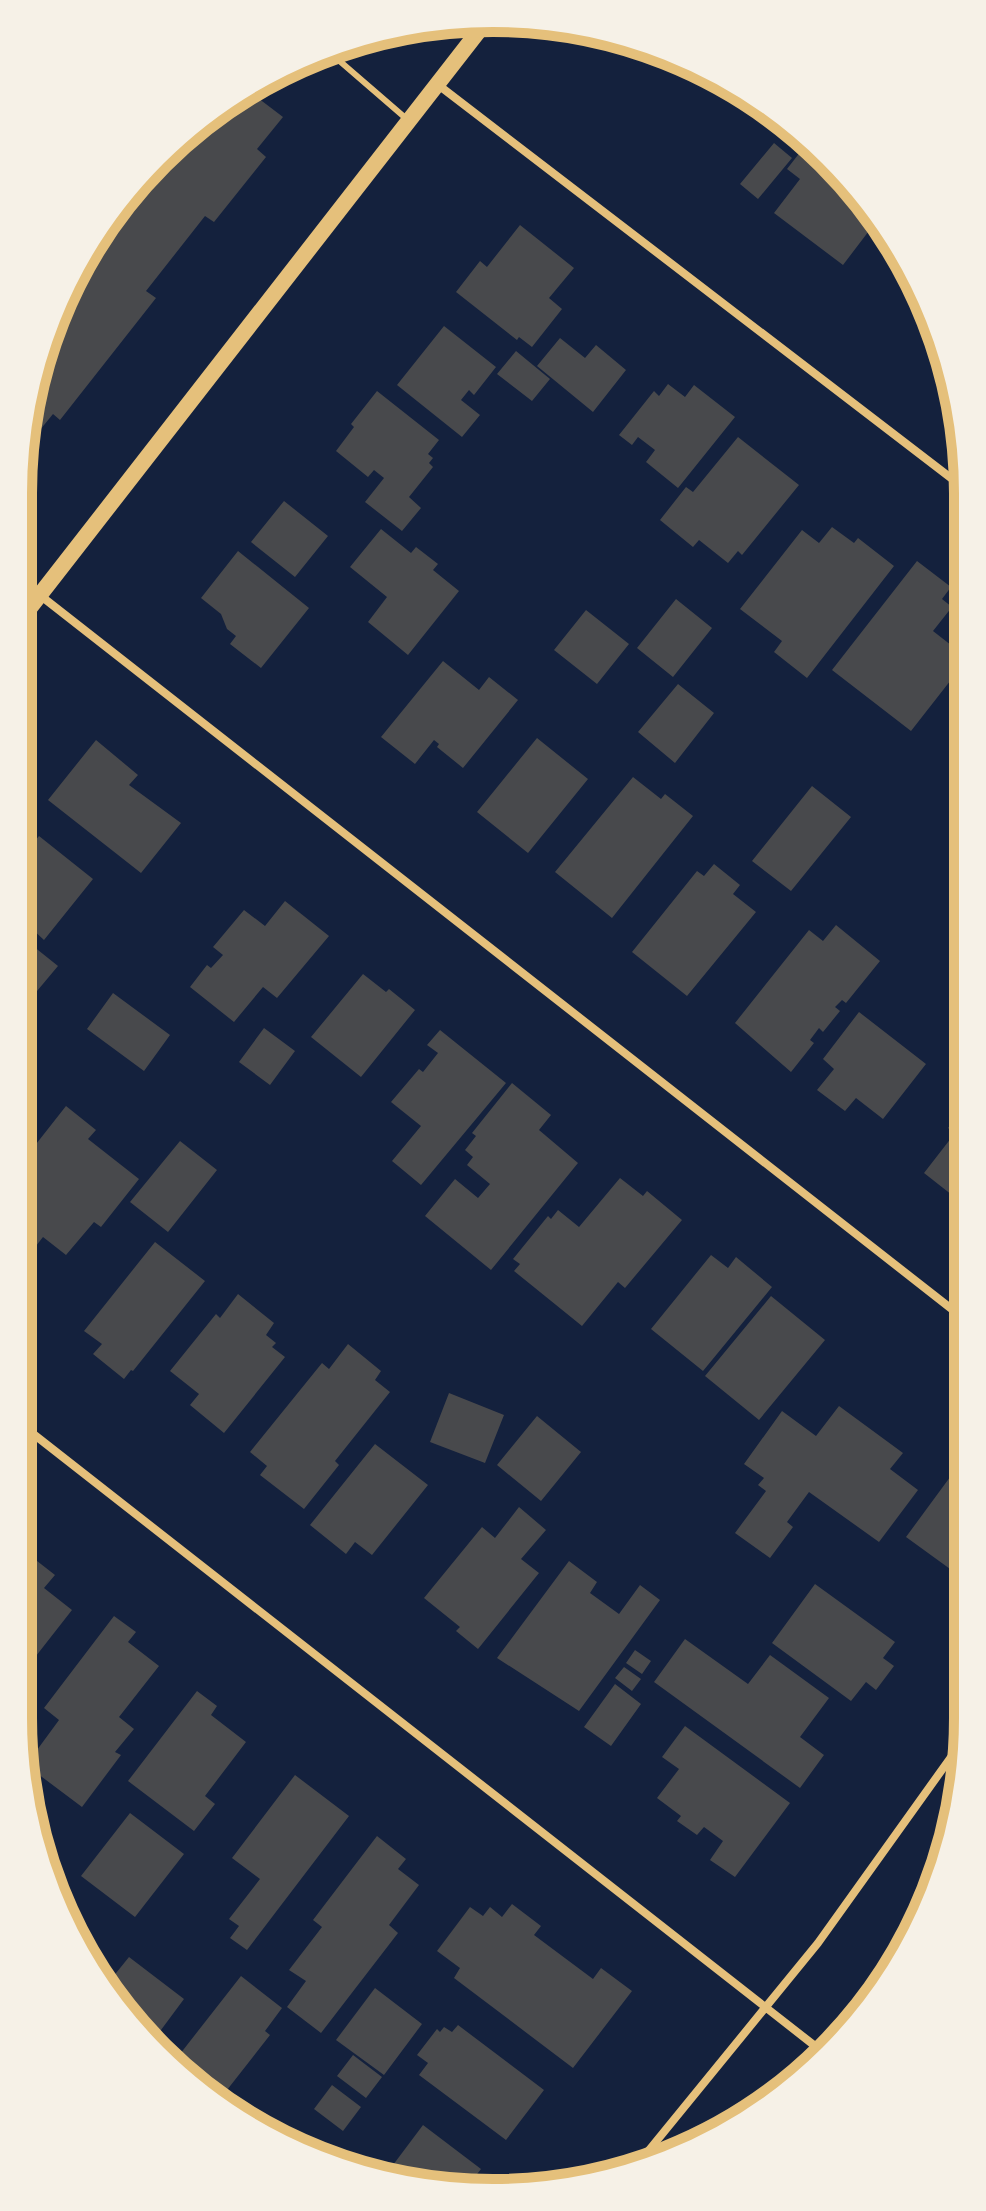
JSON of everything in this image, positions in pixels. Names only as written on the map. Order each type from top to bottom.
[{"type":"main road","points":[[32,607],[477,33]]},
{"type":"street","points":[[437,84],[954,480]]},
{"type":"street","points":[[41,596],[954,1311]]},
{"type":"street","points":[[32,1433],[816,2047]]},
{"type":"street","points":[[647,2153],[818,1943],[952,1755]]},
{"type":"lane","points":[[337,59],[409,121]]},
{"type":"building","points":[[259,96],[283,117],[257,149],[266,157],[214,222],[205,216],[146,291],[156,298],[60,420],[53,414],[36,435],[56,345],[80,289],[110,237],[146,189],[189,146]]},
{"type":"building","points":[[774,143],[792,158],[758,199],[740,184]]},
{"type":"building","points":[[802,150],[840,189],[870,229],[843,265],[774,213],[800,179],[787,169]]},
{"type":"building","points":[[520,225],[574,268],[549,298],[562,309],[532,347],[519,337],[517,340],[456,292],[480,261],[487,267]]},
{"type":"building","points":[[444,326],[496,367],[474,395],[469,390],[461,400],[480,415],[462,437],[397,385]]},
{"type":"building","points":[[560,338],[585,358],[596,345],[626,370],[593,412],[537,366]]},
{"type":"building","points":[[516,351],[550,379],[532,401],[497,374]]},
{"type":"building","points":[[668,384],[685,397],[694,385],[735,417],[678,488],[646,462],[655,450],[638,437],[632,445],[619,435],[654,391],[659,396]]},
{"type":"building","points":[[377,391],[439,440],[428,454],[433,458],[429,463],[433,467],[409,497],[421,508],[402,531],[365,502],[384,478],[374,470],[368,477],[336,451],[354,427],[351,424]]},
{"type":"building","points":[[738,437],[799,485],[742,555],[738,551],[728,563],[699,540],[693,547],[660,520],[686,487],[693,492]]},
{"type":"building","points":[[284,501],[328,536],[295,577],[251,542]]},
{"type":"building","points":[[832,527],[854,543],[858,538],[894,566],[807,678],[774,652],[782,641],[740,609],[802,530],[819,543]]},
{"type":"building","points":[[381,529],[411,553],[416,547],[438,564],[433,570],[459,591],[408,655],[368,622],[387,597],[350,567]]},
{"type":"building","points":[[238,551],[309,608],[261,668],[230,644],[236,636],[227,629],[221,614],[201,598]]},
{"type":"building","points":[[917,561],[951,587],[942,599],[952,607],[933,631],[954,647],[954,676],[911,731],[832,670]]},
{"type":"building","points":[[676,599],[712,628],[673,677],[637,648]]},
{"type":"building","points":[[586,610],[629,644],[597,684],[554,650]]},
{"type":"building","points":[[443,661],[479,690],[489,677],[518,700],[463,768],[437,747],[439,744],[434,740],[415,764],[381,737]]},
{"type":"building","points":[[678,684],[714,713],[675,763],[638,732]]},
{"type":"building","points":[[537,738],[588,779],[528,853],[477,812]]},
{"type":"building","points":[[96,740],[138,775],[129,785],[181,823],[141,873],[48,800]]},
{"type":"building","points":[[633,777],[661,799],[665,794],[693,816],[612,918],[555,872]]},
{"type":"building","points":[[812,786],[851,817],[791,891],[752,861]]},
{"type":"building","points":[[39,836],[93,879],[44,940],[32,929],[32,844]]},
{"type":"building","points":[[714,864],[740,885],[733,894],[756,912],[687,996],[632,952],[697,871],[704,876]]},
{"type":"building","points":[[285,901],[329,936],[277,998],[263,987],[234,1022],[190,987],[207,965],[211,968],[223,955],[213,947],[244,910],[265,926]]},
{"type":"building","points":[[836,925],[880,961],[846,1003],[842,1000],[835,1007],[840,1011],[823,1032],[819,1028],[810,1040],[814,1043],[791,1072],[735,1023],[809,930],[823,941]]},
{"type":"building","points":[[32,945],[58,966],[32,997]]},
{"type":"building","points":[[363,974],[386,992],[389,989],[415,1010],[361,1077],[311,1037]]},
{"type":"building","points":[[113,993],[170,1035],[144,1071],[87,1029]]},
{"type":"building","points":[[859,1012],[926,1064],[883,1119],[856,1098],[845,1111],[817,1090],[834,1069],[823,1059]]},
{"type":"building","points":[[264,1028],[295,1051],[270,1085],[239,1062]]},
{"type":"building","points":[[440,1030],[506,1083],[421,1185],[392,1161],[421,1126],[391,1102],[419,1069],[423,1072],[438,1053],[427,1045]]},
{"type":"building","points":[[512,1083],[551,1115],[539,1130],[578,1163],[491,1270],[425,1216],[455,1179],[478,1198],[490,1184],[467,1165],[473,1157],[465,1150],[476,1136],[472,1133]]},
{"type":"building","points":[[66,1106],[96,1130],[88,1139],[139,1179],[101,1227],[94,1222],[66,1255],[43,1237],[32,1251],[32,1149]]},
{"type":"building","points":[[954,1134],[954,1197],[924,1173]]},
{"type":"building","points":[[180,1141],[217,1170],[168,1232],[130,1202]]},
{"type":"building","points":[[620,1178],[643,1196],[647,1191],[682,1220],[625,1288],[618,1282],[582,1326],[514,1271],[520,1264],[513,1259],[548,1216],[551,1219],[558,1210],[579,1227]]},
{"type":"building","points":[[155,1242],[205,1281],[124,1379],[93,1354],[102,1344],[84,1331]]},
{"type":"building","points":[[711,1255],[728,1268],[736,1257],[772,1287],[703,1371],[651,1329]]},
{"type":"building","points":[[238,1294],[274,1323],[266,1335],[276,1343],[272,1347],[285,1357],[224,1433],[190,1405],[199,1394],[170,1371],[216,1314],[220,1318]]},
{"type":"building","points":[[771,1296],[825,1340],[759,1420],[705,1376]]},
{"type":"building","points":[[348,1344],[381,1371],[375,1380],[390,1392],[335,1461],[339,1465],[304,1509],[260,1475],[267,1466],[250,1452],[322,1363],[329,1369]]},
{"type":"building","points":[[449,1393],[504,1415],[485,1463],[430,1442]]},
{"type":"building","points":[[839,1406],[903,1453],[890,1469],[918,1490],[879,1542],[809,1492],[787,1522],[793,1527],[770,1558],[735,1533],[766,1491],[758,1485],[764,1478],[744,1464],[782,1411],[816,1436]]},
{"type":"building","points":[[537,1416],[581,1452],[541,1501],[497,1465]]},
{"type":"building","points":[[375,1444],[428,1485],[372,1555],[355,1542],[346,1554],[310,1525]]},
{"type":"building","points":[[954,1472],[954,1572],[906,1537]]},
{"type":"building","points":[[519,1507],[546,1530],[521,1559],[539,1573],[478,1649],[456,1631],[460,1627],[424,1598],[482,1527],[495,1538]]},
{"type":"building","points":[[32,1557],[55,1575],[44,1588],[72,1610],[32,1661]]},
{"type":"building","points":[[569,1561],[597,1582],[590,1593],[619,1614],[640,1585],[660,1600],[579,1711],[497,1658]]},
{"type":"building","points":[[815,1584],[895,1642],[883,1658],[894,1666],[876,1690],[866,1682],[851,1701],[772,1643]]},
{"type":"building","points":[[114,1616],[136,1632],[128,1642],[159,1666],[119,1717],[134,1729],[115,1752],[121,1755],[82,1807],[35,1772],[34,1755],[59,1720],[44,1708]]},
{"type":"building","points":[[685,1639],[748,1684],[770,1655],[829,1698],[800,1737],[824,1755],[800,1788],[654,1682]]},
{"type":"building","points":[[635,1650],[651,1661],[642,1674],[626,1663]]},
{"type":"building","points":[[624,1667],[641,1679],[632,1691],[615,1678]]},
{"type":"building","points":[[615,1684],[641,1704],[611,1746],[584,1727]]},
{"type":"building","points":[[197,1691],[217,1706],[211,1715],[246,1742],[205,1796],[215,1804],[194,1831],[128,1781]]},
{"type":"building","points":[[685,1726],[790,1803],[735,1877],[710,1860],[723,1841],[704,1827],[697,1835],[677,1821],[681,1816],[657,1798],[679,1769],[662,1757]]},
{"type":"building","points":[[295,1775],[349,1816],[247,1950],[230,1938],[239,1926],[229,1919],[260,1879],[232,1858]]},
{"type":"building","points":[[130,1813],[184,1854],[135,1917],[81,1876]]},
{"type":"building","points":[[377,1836],[406,1859],[398,1869],[419,1885],[389,1925],[398,1933],[321,2033],[287,2007],[306,1981],[289,1970],[322,1927],[313,1920]]},
{"type":"building","points":[[512,1904],[541,1926],[534,1935],[593,1979],[601,1968],[632,1991],[573,2068],[454,1978],[460,1968],[437,1951],[470,1907],[483,1916],[490,1907],[502,1917]]},
{"type":"building","points":[[129,1957],[184,1999],[158,2034],[112,1978]]},
{"type":"building","points":[[241,1976],[282,2008],[265,2031],[270,2035],[227,2090],[180,2054]]},
{"type":"building","points":[[375,1988],[422,2024],[384,2075],[336,2040]]},
{"type":"building","points":[[458,2025],[544,2090],[506,2140],[419,2075],[428,2063],[417,2055],[437,2029],[440,2032],[444,2027],[452,2032]]},
{"type":"building","points":[[353,2055],[382,2077],[366,2098],[337,2076]]},
{"type":"building","points":[[332,2085],[361,2107],[343,2131],[314,2109]]},
{"type":"building","points":[[423,2125],[481,2169],[474,2178],[391,2167]]}]
